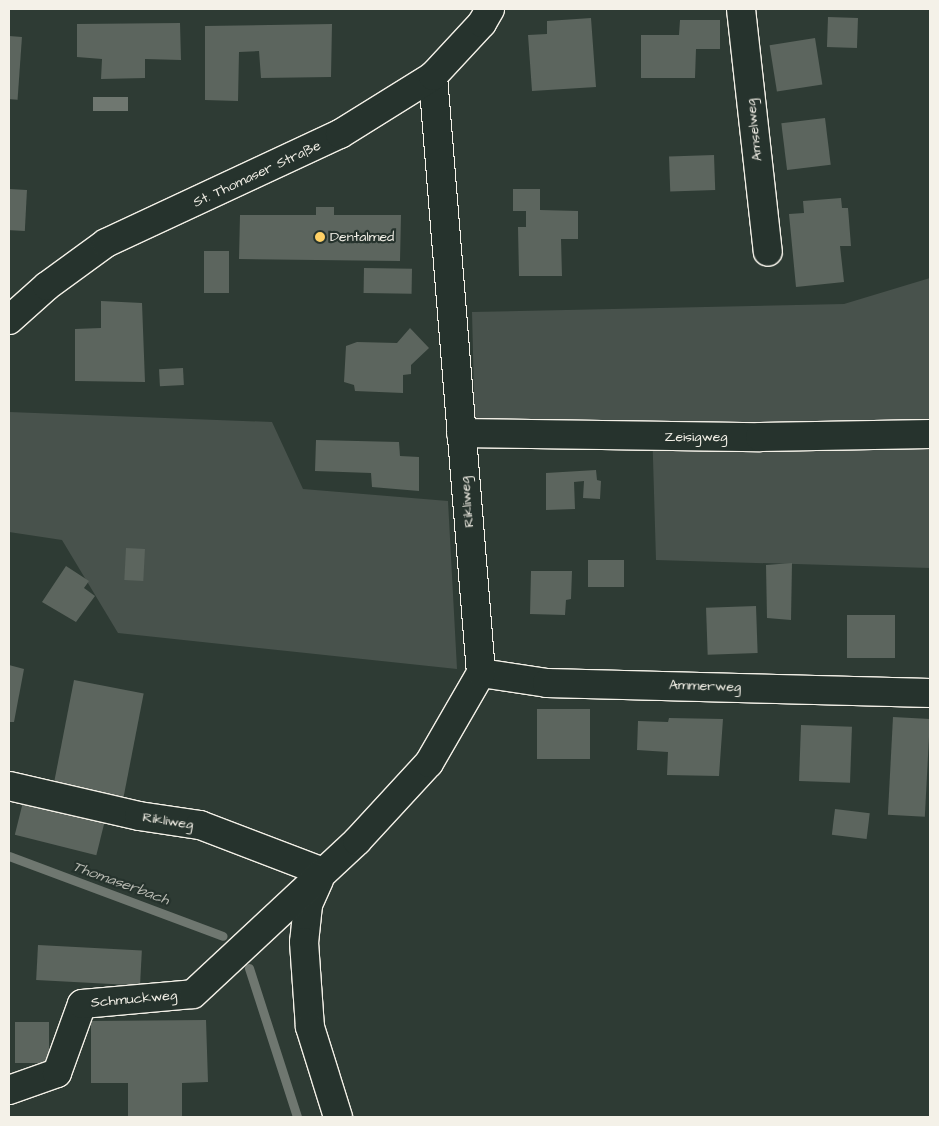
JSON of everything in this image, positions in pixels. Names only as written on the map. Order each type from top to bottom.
[{"type":"street","name":"St. Thomaser Straße","points":[[9,320],[47,286],[106,243],[340,134],[433,76],[482,24],[490,9]]},
{"type":"street","name":"Amselweg","points":[[742,9],[768,252]]},
{"type":"street","name":"Rikliweg","points":[[433,76],[481,673]]},
{"type":"street","name":"Zeisigweg","points":[[461,433],[760,438],[930,434]]},
{"type":"street","name":"Ammerweg","points":[[481,673],[546,683],[930,693]]},
{"type":"street","points":[[338,1117],[310,1027],[304,942],[308,905],[323,872],[357,841],[429,763],[481,673]]},
{"type":"street","name":"Rikliweg","points":[[9,786],[139,816],[200,825],[323,872]]},
{"type":"street","name":"Schmuckweg","points":[[9,1090],[57,1073],[82,1004],[193,994],[323,872]]},
{"type":"shaded area","points":[[93,97],[128,97],[128,111],[93,111]]},
{"type":"shaded area","points":[[930,278],[930,568],[656,560],[652,425],[475,433],[472,312],[844,304]]},
{"type":"shaded area","points":[[9,412],[272,422],[303,489],[448,501],[457,669],[118,633],[62,540],[9,532]]},
{"type":"building","points":[[828,17],[858,18],[857,48],[827,47]]},
{"type":"building","points":[[591,18],[596,87],[532,91],[528,35],[547,34],[547,21]]},
{"type":"building","points":[[680,20],[720,20],[720,49],[696,49],[695,78],[641,78],[641,35],[679,35]]},
{"type":"building","points":[[180,23],[181,60],[145,59],[145,78],[101,79],[102,59],[77,57],[77,24]]},
{"type":"building","points":[[332,24],[331,77],[261,78],[259,51],[239,52],[238,101],[205,100],[205,26]]},
{"type":"building","points":[[9,36],[22,37],[18,100],[9,99]]},
{"type":"building","points":[[815,38],[822,84],[777,92],[770,45]]},
{"type":"building","points":[[825,118],[831,165],[787,170],[781,123]]},
{"type":"building","points":[[714,155],[715,190],[670,192],[669,157]]},
{"type":"building","points":[[9,189],[27,190],[25,231],[9,230]]},
{"type":"building","points":[[513,189],[540,189],[540,210],[578,211],[578,239],[561,239],[562,276],[519,276],[518,227],[526,227],[526,211],[513,211]]},
{"type":"building","points":[[841,198],[842,208],[848,208],[851,246],[840,246],[844,282],[796,287],[789,214],[804,213],[803,201]]},
{"type":"building","name":"Dentalmed","points":[[316,207],[334,207],[334,215],[401,215],[400,261],[239,259],[240,215],[316,215]]},
{"type":"building","points":[[204,251],[229,251],[229,293],[204,293]]},
{"type":"building","points":[[364,268],[412,269],[412,294],[364,293]]},
{"type":"building","points":[[101,301],[142,303],[145,382],[75,381],[75,329],[101,328]]},
{"type":"building","points":[[410,328],[429,348],[411,365],[411,374],[403,375],[403,393],[355,391],[354,385],[344,382],[346,346],[357,342],[397,343]]},
{"type":"building","points":[[183,368],[184,385],[160,386],[159,369]]},
{"type":"building","points":[[316,440],[399,442],[400,456],[419,457],[419,491],[372,487],[371,473],[315,471]]},
{"type":"building","points":[[596,470],[597,480],[601,481],[600,499],[583,498],[584,481],[574,482],[575,509],[546,510],[546,473]]},
{"type":"building","points":[[126,548],[145,549],[143,581],[124,580]]},
{"type":"building","points":[[588,560],[624,560],[624,587],[588,587]]},
{"type":"building","points":[[792,563],[791,620],[767,618],[766,565]]},
{"type":"building","points":[[66,566],[89,581],[84,588],[95,596],[76,622],[42,602]]},
{"type":"building","points":[[531,571],[572,571],[571,599],[566,600],[565,615],[530,614]]},
{"type":"building","points":[[756,606],[758,653],[708,655],[706,608]]},
{"type":"building","points":[[847,615],[895,615],[895,658],[847,658]]},
{"type":"building","points":[[9,665],[24,669],[14,722],[9,722]]},
{"type":"building","points":[[74,680],[144,694],[123,799],[54,785]]},
{"type":"building","points":[[537,709],[590,709],[590,759],[537,759]]},
{"type":"building","points":[[893,717],[930,719],[925,817],[888,815]]},
{"type":"building","points":[[669,718],[723,719],[719,776],[667,775],[668,752],[637,750],[638,721],[668,722]]},
{"type":"building","points":[[801,725],[852,727],[850,783],[799,781]]},
{"type":"building","points":[[24,798],[106,818],[96,855],[15,835]]},
{"type":"building","points":[[835,809],[870,813],[867,839],[832,835]]},
{"type":"building","points":[[38,945],[142,950],[140,985],[36,980]]},
{"type":"building","points":[[206,1020],[208,1082],[182,1083],[182,1117],[128,1117],[128,1083],[91,1083],[91,1021]]},
{"type":"building","points":[[15,1022],[49,1022],[49,1063],[15,1063]]},
{"type":"waterway","name":"Thomaserbach","points":[[9,856],[223,936]]},
{"type":"waterway","name":"Thomaserbach","points":[[249,968],[297,1117]]},
{"type":"place","name":"Dentalmed","points":[[320,237]]}]
